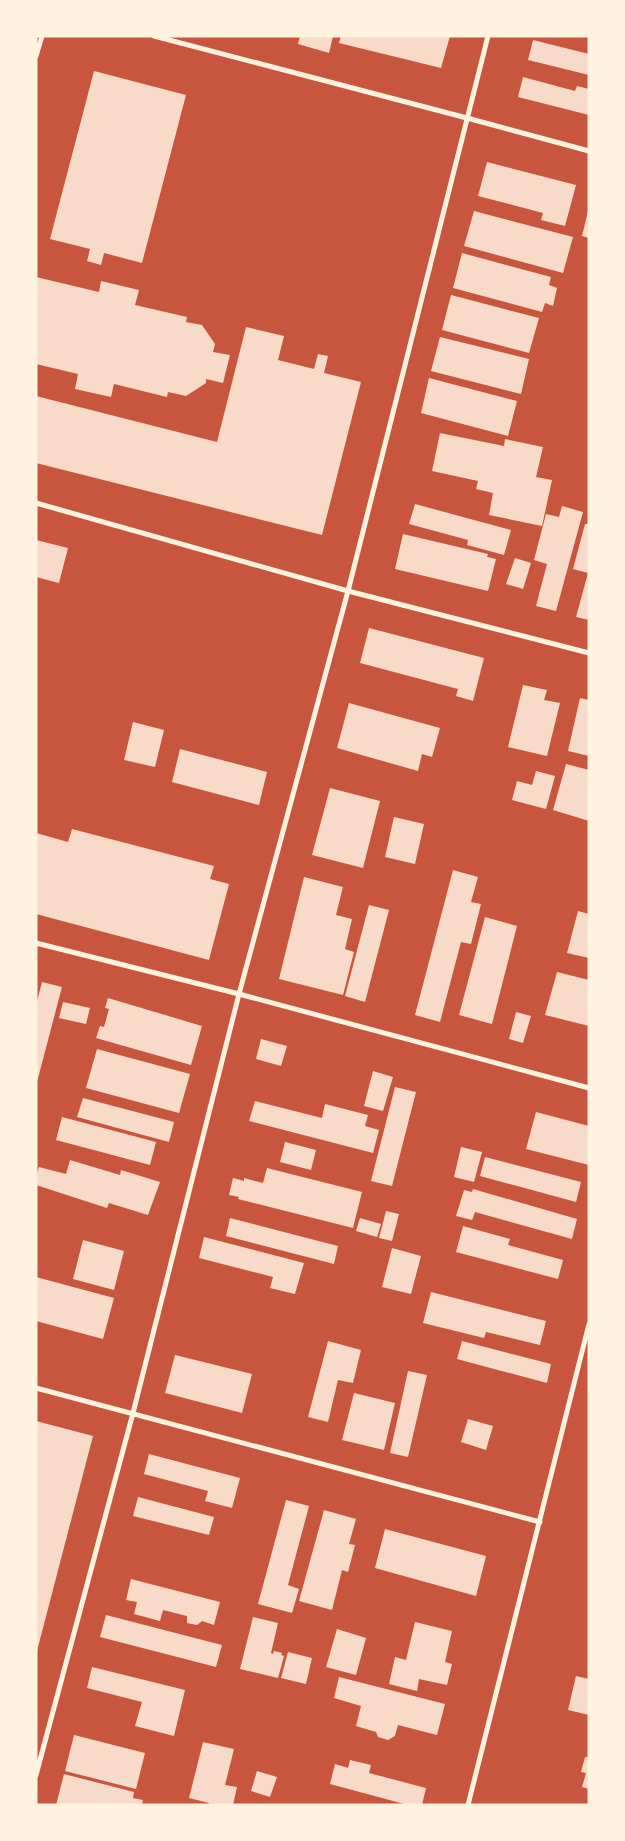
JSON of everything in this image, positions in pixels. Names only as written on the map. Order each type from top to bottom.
[{"type":"street","points":[[36,56],[42,36]]},
{"type":"street","points":[[154,36],[589,151]]},
{"type":"street","points":[[36,1775],[132,1414],[239,994],[348,591],[488,36]]},
{"type":"street","points":[[36,504],[348,591],[589,653]]},
{"type":"street","points":[[36,943],[239,994],[589,1088]]},
{"type":"street","points":[[468,1805],[589,1324]]},
{"type":"street","points":[[36,1388],[540,1522]]},
{"type":"building","points":[[300,36],[333,36],[329,53],[298,44]]},
{"type":"building","points":[[341,36],[450,36],[441,68],[339,43]]},
{"type":"building","points":[[533,40],[589,54],[589,75],[528,60]]},
{"type":"building","points":[[94,71],[186,95],[142,263],[104,253],[101,265],[87,261],[90,249],[50,239]]},
{"type":"building","points":[[523,77],[575,91],[577,86],[589,89],[589,115],[518,97]]},
{"type":"building","points":[[487,162],[576,185],[565,226],[541,220],[543,213],[478,196]]},
{"type":"building","points":[[474,211],[573,237],[563,273],[464,246]]},
{"type":"building","points":[[589,211],[589,238],[582,236]]},
{"type":"building","points":[[462,253],[551,277],[549,285],[557,288],[553,306],[545,303],[542,312],[453,288]]},
{"type":"building","points":[[36,277],[99,292],[101,281],[139,290],[135,305],[187,317],[186,322],[202,325],[215,344],[213,352],[230,355],[223,383],[206,379],[206,383],[186,396],[168,392],[167,397],[114,384],[111,397],[75,389],[78,374],[36,364]]},
{"type":"building","points":[[451,295],[539,318],[529,353],[442,330]]},
{"type":"building","points":[[246,327],[284,336],[278,360],[314,369],[318,354],[328,356],[324,373],[361,382],[322,535],[36,463],[36,396],[217,442]]},
{"type":"building","points":[[440,337],[529,359],[521,394],[431,371]]},
{"type":"building","points":[[429,378],[517,401],[508,436],[421,413]]},
{"type":"building","points":[[440,433],[504,446],[505,439],[543,447],[536,477],[552,480],[542,526],[489,515],[493,493],[476,489],[478,481],[432,471]]},
{"type":"building","points":[[415,504],[511,530],[504,555],[467,545],[468,540],[409,524]]},
{"type":"building","points":[[562,506],[583,512],[556,611],[536,606],[547,564],[534,560],[546,514],[559,517]]},
{"type":"building","points":[[585,524],[589,524],[589,620],[576,617],[588,573],[573,569]]},
{"type":"building","points":[[403,534],[488,554],[487,557],[496,559],[488,591],[395,569]]},
{"type":"building","points":[[36,540],[68,548],[59,583],[36,577]]},
{"type":"building","points":[[515,558],[531,563],[523,589],[506,584]]},
{"type":"building","points":[[369,628],[484,658],[473,701],[456,696],[458,689],[360,663]]},
{"type":"building","points":[[523,685],[547,690],[544,700],[560,703],[547,756],[508,747]]},
{"type":"building","points":[[580,698],[589,700],[589,756],[568,751]]},
{"type":"building","points":[[349,703],[440,728],[432,757],[422,754],[418,771],[337,748]]},
{"type":"building","points":[[133,722],[164,730],[155,767],[124,760]]},
{"type":"building","points":[[180,749],[267,772],[259,805],[172,782]]},
{"type":"building","points":[[566,764],[589,770],[589,821],[553,810]]},
{"type":"building","points":[[536,771],[555,776],[546,809],[512,800],[517,781],[532,785]]},
{"type":"building","points":[[330,788],[380,801],[363,868],[312,855]]},
{"type":"building","points":[[394,817],[424,824],[415,864],[385,857]]},
{"type":"building","points":[[72,829],[214,866],[210,879],[229,884],[209,960],[36,914],[36,833],[68,842]]},
{"type":"building","points":[[453,870],[478,877],[471,902],[481,904],[471,944],[461,942],[440,1022],[415,1015]]},
{"type":"building","points":[[304,877],[343,887],[336,915],[352,919],[345,949],[354,952],[343,995],[279,979]]},
{"type":"building","points":[[369,905],[389,910],[365,1002],[345,996]]},
{"type":"building","points":[[578,911],[589,914],[589,958],[567,953]]},
{"type":"building","points":[[485,917],[517,926],[492,1024],[459,1015]]},
{"type":"building","points":[[557,972],[589,980],[589,1026],[545,1015]]},
{"type":"building","points":[[42,982],[62,987],[37,1082],[36,1005]]},
{"type":"building","points":[[108,998],[202,1026],[191,1065],[96,1038],[100,1026],[104,1027],[109,1009],[105,1008]]},
{"type":"building","points":[[63,1002],[90,1008],[86,1024],[59,1018]]},
{"type":"building","points":[[516,1012],[531,1016],[523,1043],[509,1039]]},
{"type":"building","points":[[261,1039],[287,1046],[281,1066],[256,1059]]},
{"type":"building","points":[[97,1049],[190,1074],[179,1113],[86,1088]]},
{"type":"building","points":[[373,1071],[393,1077],[383,1111],[364,1106]]},
{"type":"building","points":[[395,1087],[416,1092],[392,1186],[371,1181]]},
{"type":"building","points":[[83,1098],[174,1122],[169,1142],[77,1117]]},
{"type":"building","points":[[255,1101],[322,1118],[325,1104],[368,1115],[365,1126],[379,1130],[373,1153],[249,1121]]},
{"type":"building","points":[[536,1112],[589,1126],[589,1165],[526,1149]]},
{"type":"building","points":[[62,1117],[156,1142],[150,1165],[56,1140]]},
{"type":"building","points":[[285,1142],[316,1150],[311,1170],[280,1162]]},
{"type":"building","points":[[461,1147],[482,1152],[474,1182],[454,1177]]},
{"type":"building","points":[[485,1157],[581,1182],[576,1202],[480,1176]]},
{"type":"building","points":[[70,1160],[120,1175],[121,1170],[160,1182],[148,1215],[109,1203],[107,1208],[36,1185],[39,1167],[66,1174]]},
{"type":"building","points":[[267,1168],[362,1192],[353,1228],[238,1199],[239,1197],[229,1195],[233,1178],[244,1181],[244,1178],[263,1183]]},
{"type":"building","points":[[473,1189],[577,1219],[572,1239],[475,1212],[472,1220],[456,1216],[464,1190],[472,1192]]},
{"type":"building","points":[[386,1211],[399,1214],[392,1241],[379,1238]]},
{"type":"building","points":[[230,1218],[338,1246],[334,1264],[226,1236]]},
{"type":"building","points":[[360,1218],[381,1224],[377,1237],[356,1231]]},
{"type":"building","points":[[463,1226],[510,1239],[508,1245],[563,1260],[558,1279],[456,1252]]},
{"type":"building","points":[[204,1237],[304,1263],[295,1294],[270,1288],[273,1277],[199,1258]]},
{"type":"building","points":[[83,1240],[124,1251],[114,1290],[73,1279]]},
{"type":"building","points":[[392,1248],[421,1256],[411,1294],[382,1287]]},
{"type":"building","points":[[36,1277],[114,1298],[103,1339],[36,1321]]},
{"type":"building","points":[[431,1292],[546,1321],[540,1345],[486,1332],[484,1338],[423,1323]]},
{"type":"building","points":[[328,1341],[361,1350],[353,1383],[338,1380],[328,1422],[308,1417]]},
{"type":"building","points":[[462,1341],[551,1364],[547,1383],[457,1359]]},
{"type":"building","points":[[175,1355],[252,1374],[242,1413],[165,1393]]},
{"type":"building","points":[[408,1371],[427,1375],[408,1457],[390,1453]]},
{"type":"building","points":[[354,1393],[395,1403],[384,1450],[342,1440]]},
{"type":"building","points":[[468,1419],[493,1426],[486,1450],[461,1442]]},
{"type":"building","points":[[36,1421],[93,1436],[37,1651],[36,1651]]},
{"type":"building","points":[[149,1454],[240,1478],[232,1508],[205,1501],[208,1491],[144,1474]]},
{"type":"building","points":[[138,1497],[214,1517],[209,1535],[133,1516]]},
{"type":"building","points":[[286,1500],[309,1506],[288,1585],[299,1589],[292,1613],[258,1604]]},
{"type":"building","points":[[324,1510],[356,1519],[349,1544],[355,1545],[348,1572],[342,1570],[332,1610],[299,1601]]},
{"type":"building","points":[[385,1529],[486,1556],[476,1596],[375,1568]]},
{"type":"building","points":[[131,1579],[220,1602],[214,1625],[202,1621],[197,1625],[187,1623],[187,1616],[163,1610],[160,1621],[134,1614],[137,1602],[126,1600]]},
{"type":"building","points":[[106,1615],[222,1645],[216,1667],[100,1637]]},
{"type":"building","points":[[253,1617],[278,1623],[271,1653],[273,1654],[274,1651],[282,1653],[281,1655],[284,1656],[278,1678],[240,1669]]},
{"type":"building","points":[[415,1622],[452,1631],[445,1662],[452,1664],[447,1685],[419,1679],[417,1691],[389,1684],[395,1657],[406,1660]]},
{"type":"building","points":[[337,1629],[366,1638],[356,1675],[326,1667]]},
{"type":"building","points":[[288,1652],[312,1658],[306,1684],[281,1678]]},
{"type":"building","points":[[92,1667],[185,1690],[174,1736],[135,1726],[142,1702],[87,1688]]},
{"type":"building","points":[[576,1676],[589,1679],[589,1715],[568,1710]]},
{"type":"building","points":[[339,1677],[445,1704],[437,1735],[398,1725],[395,1736],[388,1740],[378,1737],[376,1732],[356,1726],[361,1706],[334,1698]]},
{"type":"building","points":[[74,1735],[145,1753],[136,1789],[65,1771]]},
{"type":"building","points":[[203,1742],[234,1749],[225,1785],[237,1787],[233,1805],[208,1805],[209,1803],[189,1798]]},
{"type":"building","points":[[585,1757],[589,1757],[589,1789],[582,1787],[586,1773],[581,1772]]},
{"type":"building","points":[[350,1760],[371,1765],[369,1773],[426,1788],[422,1805],[408,1805],[330,1784],[335,1764],[348,1768]]},
{"type":"building","points":[[257,1771],[277,1777],[270,1797],[251,1791]]},
{"type":"building","points":[[64,1774],[134,1792],[133,1798],[143,1800],[142,1805],[56,1805]]}]
